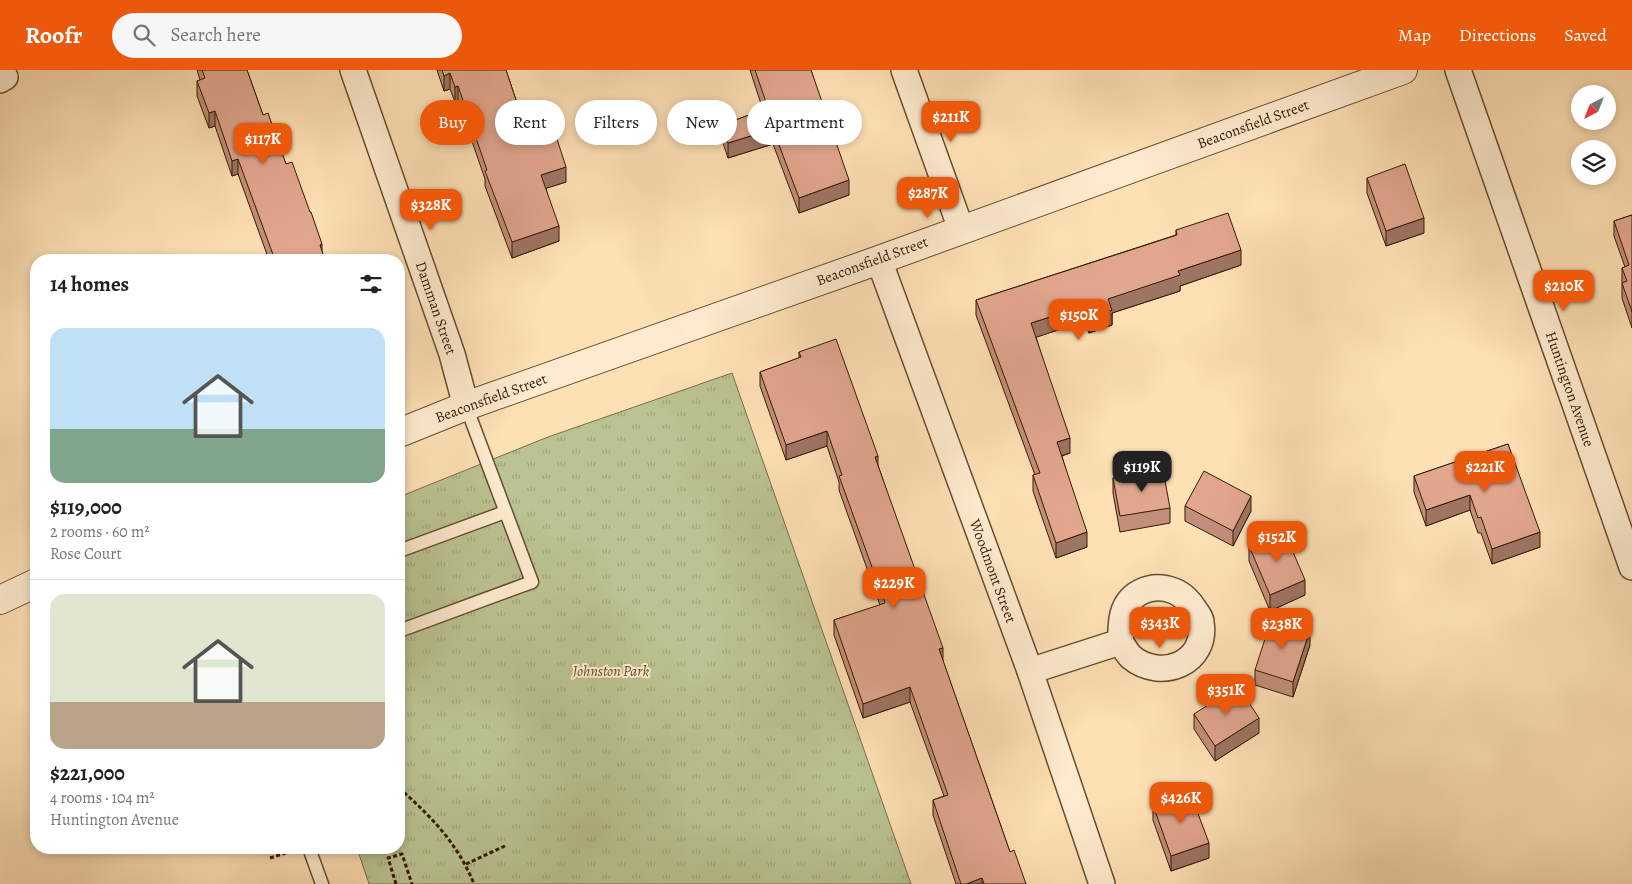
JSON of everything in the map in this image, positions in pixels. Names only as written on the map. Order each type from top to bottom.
[{"type":"street","name":"Damman Street","points":[[353,70],[452,354],[466,406]]},
{"type":"street","points":[[904,70],[960,229]]},
{"type":"street","name":"Beaconsfield Street","points":[[405,431],[466,406],[879,260],[960,229],[1403,70]]},
{"type":"street","name":"Huntington Avenue","points":[[1458,70],[1632,567]]},
{"type":"street","name":"Woodmont Street","points":[[879,260],[1030,671],[1102,884]]},
{"type":"street","points":[[0,600],[30,586]]},
{"type":"street","points":[[1030,671],[1120,642]]},
{"type":"lane","points":[[405,629],[532,582],[466,406]]},
{"type":"lane","points":[[405,549],[505,512]]},
{"type":"lane","points":[[311,854],[322,884]]},
{"type":"path","points":[[405,793],[426,812],[447,835],[466,864],[474,884]]},
{"type":"path","points":[[466,864],[505,846]]},
{"type":"path","points":[[270,858],[282,854]]},
{"type":"path","points":[[396,884],[388,858],[402,854],[412,884]]},
{"type":"green space","name":"Johnston Park","points":[[732,373],[911,884],[369,884],[359,854],[405,854],[405,495],[548,437]]},
{"type":"building","points":[[202,70],[247,70],[263,115],[268,113],[286,164],[292,162],[322,244],[320,245],[323,254],[273,254],[238,159],[232,161],[215,111],[209,113],[197,81],[205,78]]},
{"type":"building","points":[[442,70],[506,70],[516,100],[495,100],[495,145],[559,145],[566,167],[541,175],[559,226],[512,242],[485,171],[487,170],[478,145],[485,145],[485,100],[463,100],[458,86],[455,87],[450,73],[444,76]]},
{"type":"building","points":[[755,70],[811,70],[821,100],[765,100]]},
{"type":"building","points":[[747,116],[747,137],[737,140],[737,119]]},
{"type":"building","points":[[779,145],[837,145],[849,180],[799,198]]},
{"type":"building","points":[[1405,164],[1424,218],[1386,231],[1367,178]]},
{"type":"building","points":[[1228,213],[1241,250],[1178,271],[1180,275],[1108,299],[1112,310],[1089,318],[1087,313],[1079,316],[1076,309],[1031,323],[1070,438],[1057,442],[1087,532],[1056,543],[1033,475],[1040,473],[976,300],[1177,235],[1176,230]]},
{"type":"building","points":[[1632,215],[1632,312],[1622,283],[1627,281],[1622,268],[1629,265],[1614,221]]},
{"type":"building","points":[[836,339],[878,456],[875,457],[943,648],[939,649],[1010,852],[1014,850],[1026,884],[984,884],[982,878],[961,884],[933,800],[948,795],[910,687],[863,704],[834,620],[885,603],[839,476],[842,475],[827,431],[786,445],[760,372],[801,357],[799,352]]},
{"type":"building","points":[[1508,444],[1540,532],[1492,549],[1481,517],[1478,518],[1470,495],[1426,510],[1414,476]]},
{"type":"building","points":[[1163,470],[1170,508],[1120,516],[1113,478]]},
{"type":"building","points":[[1204,471],[1251,496],[1233,531],[1185,506]]},
{"type":"building","points":[[1284,531],[1305,580],[1270,595],[1249,546]]},
{"type":"building","points":[[1272,617],[1310,630],[1293,682],[1255,670]]},
{"type":"building","points":[[1238,686],[1259,718],[1215,746],[1194,714]]},
{"type":"building","points":[[1190,792],[1209,843],[1171,856],[1153,805]]}]
